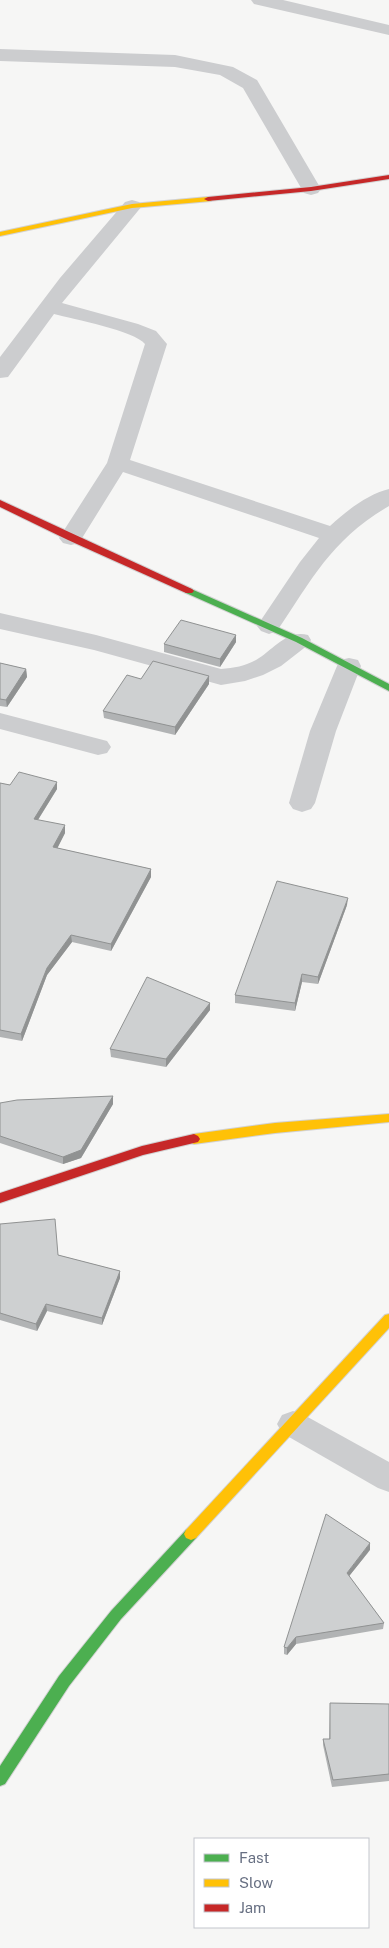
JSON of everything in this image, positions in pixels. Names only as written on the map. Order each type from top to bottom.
[{"type":"street","points":[[260,0],[389,30]]},
{"type":"street","points":[[0,55],[175,61],[226,71],[250,84],[311,189]]},
{"type":"street","points":[[0,234],[132,206],[311,189],[389,177]]},
{"type":"street","points":[[0,372],[67,282],[132,206]]},
{"type":"street","points":[[49,306],[131,328],[149,335],[156,344],[145,383],[126,431],[118,463],[71,538]]},
{"type":"street","points":[[118,463],[334,535]]},
{"type":"street","points":[[270,626],[311,565],[334,535],[362,512],[389,496]]},
{"type":"street","points":[[0,503],[71,538],[270,626],[389,688]]},
{"type":"street","points":[[0,621],[96,643],[221,677],[237,676],[264,667],[299,640]]},
{"type":"street","points":[[302,803],[323,731],[349,666]]},
{"type":"street","points":[[0,721],[98,747]]},
{"type":"street","points":[[0,1198],[33,1190],[119,1158],[162,1146],[214,1135],[328,1122],[389,1118]]},
{"type":"street","points":[[0,1779],[64,1681],[116,1615],[389,1319]]},
{"type":"street","points":[[294,1424],[389,1478]]},
{"type":"building","points":[[181,620],[236,635],[220,659],[164,644]]},
{"type":"building","points":[[153,661],[209,676],[175,727],[103,711],[127,675],[141,679]]},
{"type":"building","points":[[0,663],[26,669],[6,700],[0,699]]},
{"type":"building","points":[[19,772],[57,782],[34,819],[65,825],[53,847],[151,869],[111,944],[71,935],[47,968],[21,1034],[0,1030],[0,783],[10,785]]},
{"type":"building","points":[[277,881],[348,898],[318,977],[302,974],[295,1003],[235,995]]},
{"type":"building","points":[[147,977],[210,1003],[166,1059],[110,1049]]},
{"type":"building","points":[[113,1096],[81,1150],[63,1157],[0,1136],[0,1103],[17,1100]]},
{"type":"building","points":[[55,1219],[58,1255],[120,1271],[102,1318],[46,1304],[36,1324],[0,1313],[0,1224]]},
{"type":"building","points":[[326,1514],[370,1543],[347,1573],[384,1623],[296,1637],[287,1648],[284,1647]]},
{"type":"building","points":[[330,1703],[389,1704],[389,1774],[333,1780],[323,1739],[330,1739]]},
{"type":"traffic: fast","points":[[189,591],[299,640],[389,688]]},
{"type":"traffic: fast","points":[[0,1779],[64,1681],[116,1615],[191,1534]]},
{"type":"traffic: slow","points":[[0,234],[132,206],[208,199]]},
{"type":"traffic: slow","points":[[194,1139],[275,1128],[389,1118]]},
{"type":"traffic: slow","points":[[191,1534],[389,1319]]},
{"type":"traffic: jam","points":[[208,199],[311,189],[389,177]]},
{"type":"traffic: jam","points":[[0,503],[71,538],[189,591]]},
{"type":"traffic: jam","points":[[0,1198],[142,1151],[194,1139]]}]
